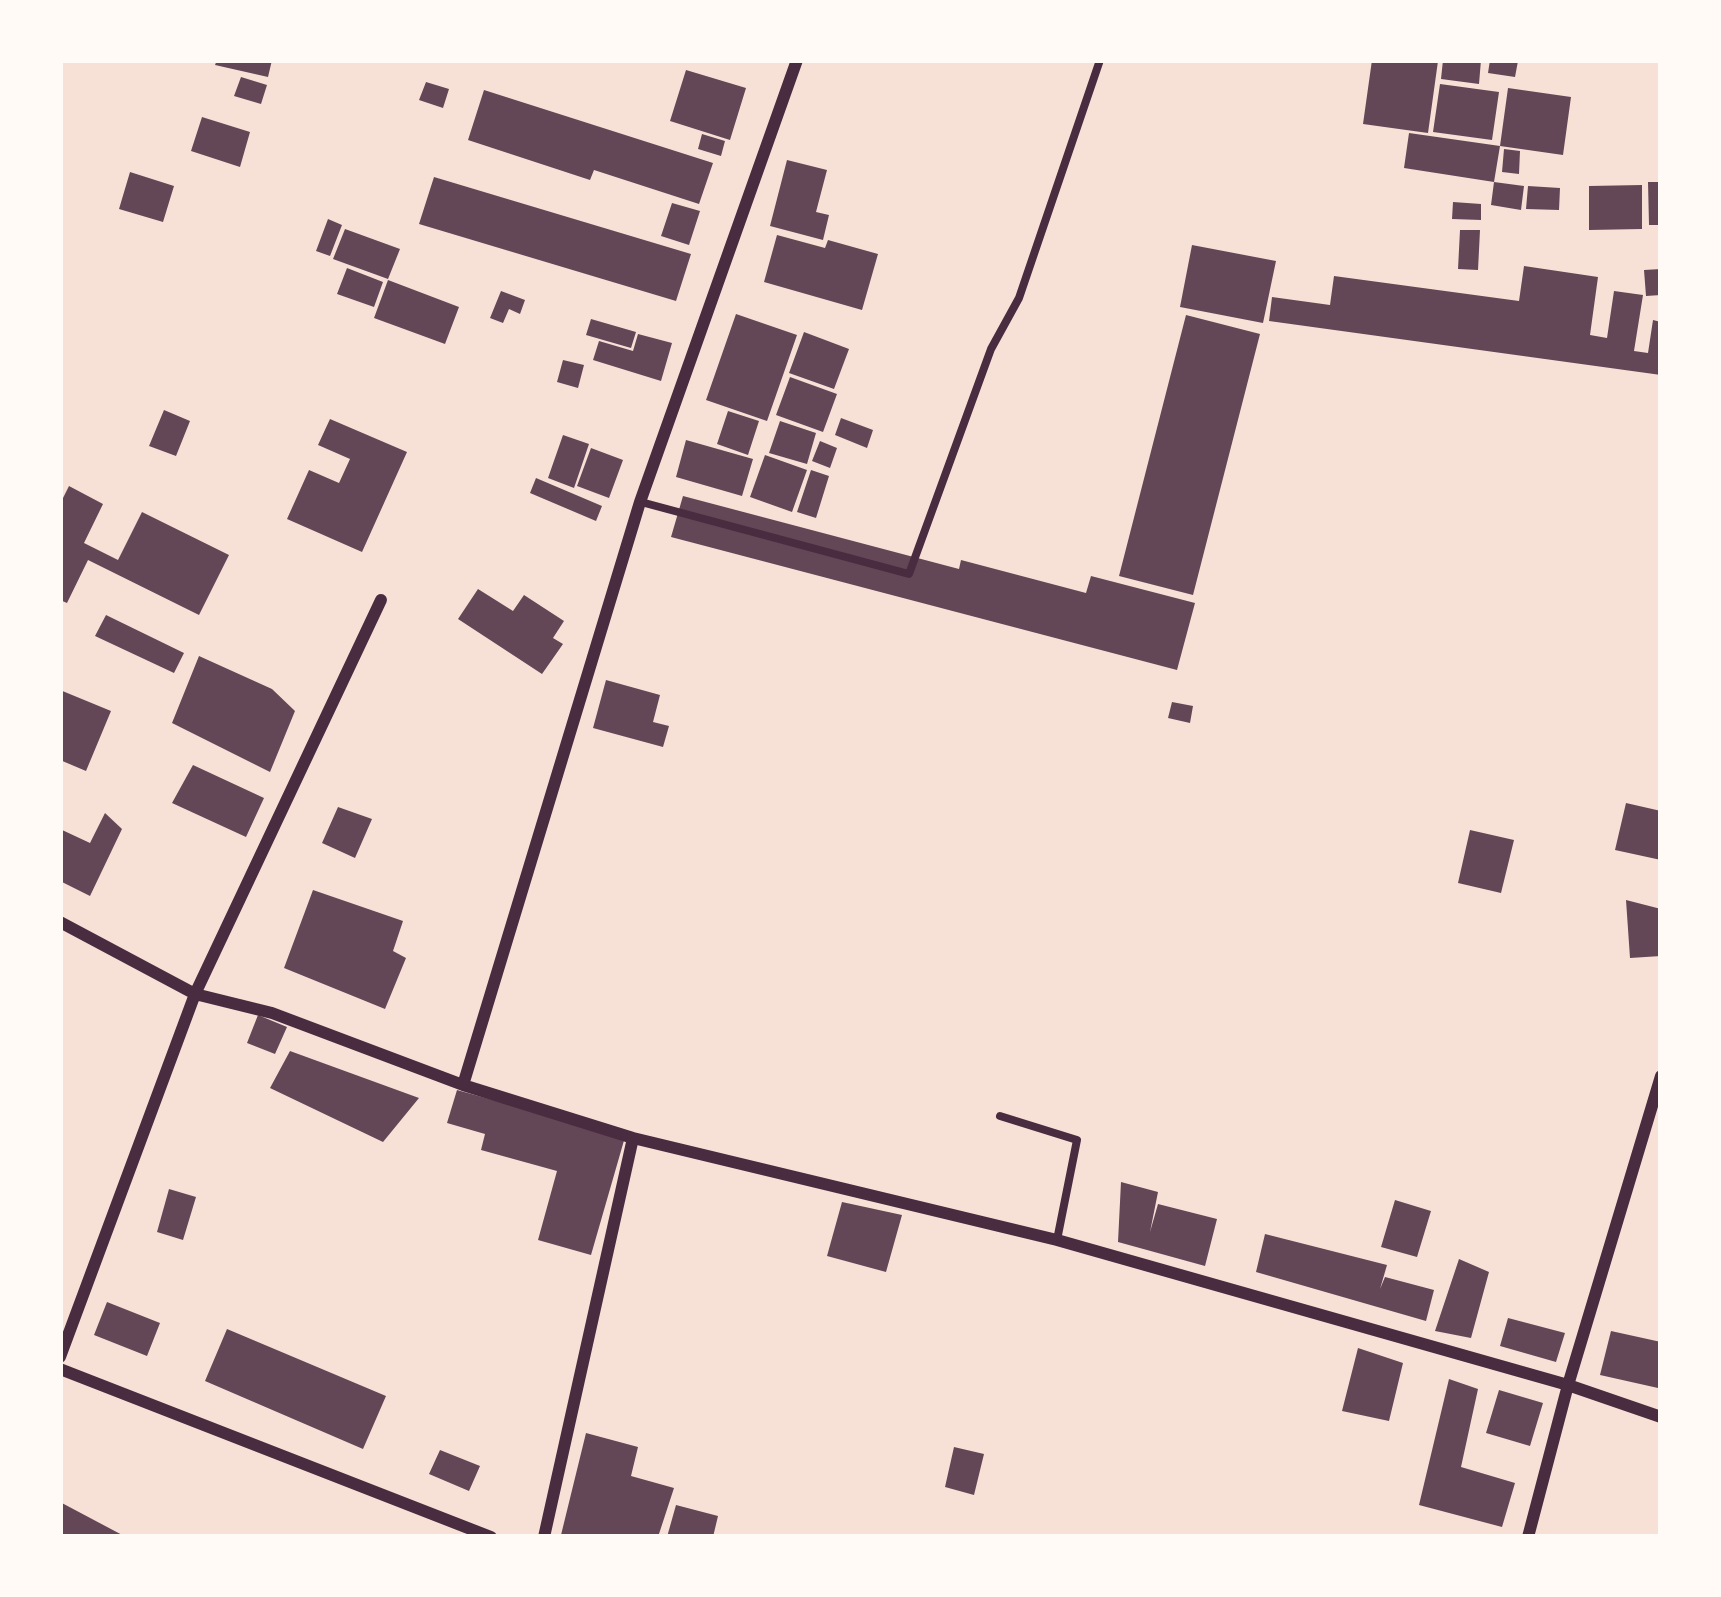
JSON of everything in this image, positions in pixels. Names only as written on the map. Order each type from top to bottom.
[{"type":"street","points":[[463,1085],[640,502],[796,60]]},
{"type":"street","points":[[60,1357],[195,994],[381,600]]},
{"type":"street","points":[[60,922],[195,994],[272,1013],[463,1085],[633,1138],[1058,1240],[1568,1385],[1661,1417]]},
{"type":"street","points":[[1528,1537],[1568,1385],[1661,1076]]},
{"type":"street","points":[[544,1537],[633,1138]]},
{"type":"street","points":[[60,1298],[78,1304]]},
{"type":"street","points":[[60,1370],[491,1537]]},
{"type":"lane","points":[[640,502],[909,574],[991,349],[1019,298],[1100,60]]},
{"type":"lane","points":[[1000,1116],[1077,1140],[1058,1240]]},
{"type":"building","points":[[217,60],[272,60],[268,77],[215,65]]},
{"type":"building","points":[[1372,60],[1438,61],[1428,133],[1363,124]]},
{"type":"building","points":[[1443,60],[1481,60],[1479,84],[1441,79]]},
{"type":"building","points":[[1490,60],[1518,61],[1515,77],[1488,73]]},
{"type":"building","points":[[686,70],[746,88],[730,140],[670,121]]},
{"type":"building","points":[[241,77],[267,85],[261,104],[234,96]]},
{"type":"building","points":[[426,82],[449,89],[443,108],[419,100]]},
{"type":"building","points":[[1440,84],[1499,92],[1492,140],[1433,132]]},
{"type":"building","points":[[1508,88],[1571,97],[1563,155],[1500,146]]},
{"type":"building","points":[[484,90],[713,163],[699,204],[594,170],[590,180],[468,140]]},
{"type":"building","points":[[202,117],[250,132],[240,167],[191,151]]},
{"type":"building","points":[[1409,133],[1500,146],[1494,182],[1404,168]]},
{"type":"building","points":[[702,134],[725,141],[721,156],[698,149]]},
{"type":"building","points":[[1504,149],[1520,151],[1519,174],[1502,172]]},
{"type":"building","points":[[787,160],[827,170],[816,212],[829,215],[823,240],[770,226]]},
{"type":"building","points":[[130,172],[174,186],[163,222],[119,209]]},
{"type":"building","points":[[434,177],[691,254],[676,301],[419,224]]},
{"type":"building","points":[[1494,182],[1524,186],[1521,210],[1491,205]]},
{"type":"building","points":[[1648,182],[1661,182],[1661,225],[1649,225]]},
{"type":"building","points":[[1642,185],[1642,229],[1589,230],[1589,186]]},
{"type":"building","points":[[1528,186],[1560,188],[1559,210],[1526,209]]},
{"type":"building","points":[[1453,202],[1481,204],[1481,220],[1452,219]]},
{"type":"building","points":[[672,203],[700,211],[689,245],[661,236]]},
{"type":"building","points":[[328,219],[342,225],[330,256],[316,251]]},
{"type":"building","points":[[345,229],[400,249],[388,279],[333,259]]},
{"type":"building","points":[[1460,230],[1480,230],[1478,270],[1458,269]]},
{"type":"building","points":[[777,235],[825,248],[828,240],[878,254],[862,310],[764,282]]},
{"type":"building","points":[[1192,245],[1276,261],[1263,323],[1180,307]]},
{"type":"building","points":[[1524,266],[1598,277],[1590,335],[1607,338],[1614,291],[1643,295],[1634,351],[1648,353],[1653,320],[1661,322],[1661,375],[1269,321],[1272,297],[1330,305],[1334,276],[1519,301]]},
{"type":"building","points":[[347,268],[383,282],[374,307],[337,294]]},
{"type":"building","points":[[1661,269],[1661,295],[1646,296],[1644,270]]},
{"type":"building","points":[[388,280],[459,307],[445,344],[374,318]]},
{"type":"building","points":[[501,291],[525,300],[520,314],[509,309],[503,323],[490,318]]},
{"type":"building","points":[[736,314],[797,335],[767,421],[706,400]]},
{"type":"building","points":[[1186,315],[1260,334],[1193,595],[1119,576]]},
{"type":"building","points":[[591,319],[636,332],[631,348],[586,335]]},
{"type":"building","points":[[804,332],[849,349],[834,389],[789,373]]},
{"type":"building","points":[[638,334],[672,343],[661,381],[593,360],[599,341],[633,351]]},
{"type":"building","points":[[563,360],[584,365],[578,388],[557,382]]},
{"type":"building","points":[[790,377],[837,394],[823,432],[776,415]]},
{"type":"building","points":[[164,410],[190,421],[176,456],[149,446]]},
{"type":"building","points":[[728,411],[759,421],[748,455],[717,444]]},
{"type":"building","points":[[841,418],[873,430],[867,448],[835,435]]},
{"type":"building","points":[[330,419],[407,452],[362,552],[287,519],[309,470],[339,483],[350,459],[318,445]]},
{"type":"building","points":[[780,421],[816,433],[807,464],[769,453]]},
{"type":"building","points":[[563,435],[589,444],[574,488],[548,478]]},
{"type":"building","points":[[686,440],[753,459],[742,496],[676,477]]},
{"type":"building","points":[[820,441],[837,448],[830,468],[812,461]]},
{"type":"building","points":[[591,448],[623,460],[609,498],[577,486]]},
{"type":"building","points":[[765,455],[807,470],[792,512],[750,497]]},
{"type":"building","points":[[811,470],[829,476],[816,518],[797,512]]},
{"type":"building","points":[[536,478],[602,506],[596,521],[530,493]]},
{"type":"building","points":[[69,486],[103,504],[84,543],[118,560],[142,512],[229,555],[199,615],[88,560],[67,603],[60,600],[60,504]]},
{"type":"building","points":[[683,496],[959,569],[961,560],[1086,593],[1091,576],[1195,603],[1177,670],[671,537]]},
{"type":"building","points":[[478,589],[513,611],[524,595],[564,621],[553,638],[563,644],[542,674],[458,619]]},
{"type":"building","points":[[106,615],[184,653],[174,673],[95,636]]},
{"type":"building","points":[[199,656],[272,689],[295,711],[270,772],[172,723]]},
{"type":"building","points":[[606,680],[660,695],[653,722],[669,726],[663,747],[593,728]]},
{"type":"building","points":[[60,690],[111,711],[86,771],[60,760]]},
{"type":"building","points":[[1172,702],[1193,706],[1190,723],[1168,718]]},
{"type":"building","points":[[193,765],[264,798],[246,837],[172,803]]},
{"type":"building","points":[[1626,803],[1661,811],[1661,860],[1615,850]]},
{"type":"building","points":[[338,807],[372,819],[355,858],[322,843]]},
{"type":"building","points":[[105,813],[122,829],[90,896],[60,881],[60,829],[90,843]]},
{"type":"building","points":[[1470,830],[1514,840],[1501,893],[1458,883]]},
{"type":"building","points":[[313,890],[403,921],[393,951],[406,958],[385,1009],[284,968]]},
{"type":"building","points":[[1626,900],[1661,909],[1661,956],[1630,958]]},
{"type":"building","points":[[258,1015],[287,1027],[275,1054],[247,1043]]},
{"type":"building","points":[[290,1051],[419,1098],[383,1142],[270,1088]]},
{"type":"building","points":[[457,1090],[625,1137],[591,1255],[538,1240],[557,1171],[481,1150],[485,1134],[447,1123]]},
{"type":"building","points":[[1121,1182],[1158,1192],[1150,1232],[1158,1204],[1217,1219],[1205,1266],[1118,1242]]},
{"type":"building","points":[[169,1189],[196,1197],[183,1240],[157,1232]]},
{"type":"building","points":[[1395,1200],[1431,1211],[1417,1257],[1381,1247]]},
{"type":"building","points":[[842,1202],[902,1215],[886,1272],[827,1256]]},
{"type":"building","points":[[1265,1234],[1387,1265],[1380,1289],[1385,1277],[1434,1290],[1426,1321],[1256,1272]]},
{"type":"building","points":[[1459,1259],[1489,1272],[1471,1338],[1435,1331]]},
{"type":"building","points":[[107,1302],[160,1323],[147,1356],[94,1335]]},
{"type":"building","points":[[1508,1318],[1565,1333],[1556,1362],[1500,1346]]},
{"type":"building","points":[[227,1329],[386,1396],[363,1449],[205,1381]]},
{"type":"building","points":[[1611,1331],[1661,1342],[1658,1388],[1600,1375]]},
{"type":"building","points":[[1358,1348],[1403,1363],[1389,1421],[1342,1411]]},
{"type":"building","points":[[1449,1379],[1478,1389],[1461,1467],[1515,1483],[1502,1527],[1419,1505]]},
{"type":"building","points":[[1499,1390],[1543,1403],[1530,1446],[1486,1433]]},
{"type":"building","points":[[586,1433],[638,1447],[631,1476],[674,1488],[658,1537],[561,1535]]},
{"type":"building","points":[[954,1447],[984,1454],[974,1495],[945,1487]]},
{"type":"building","points":[[440,1450],[480,1466],[469,1491],[429,1474]]},
{"type":"building","points":[[60,1502],[126,1537],[60,1537]]},
{"type":"building","points":[[676,1505],[718,1516],[713,1537],[667,1537]]}]
